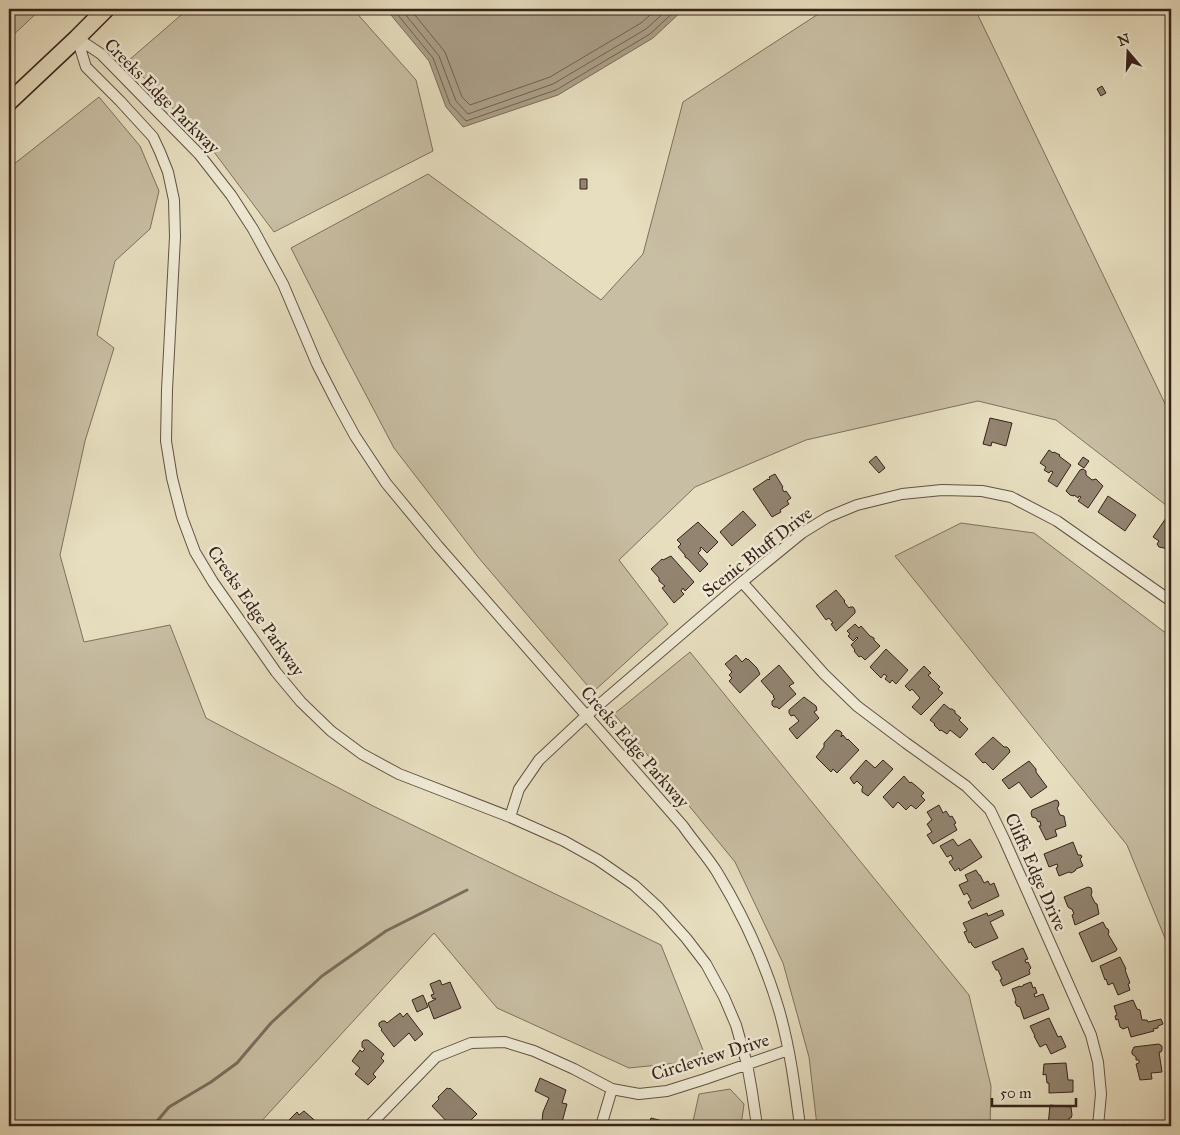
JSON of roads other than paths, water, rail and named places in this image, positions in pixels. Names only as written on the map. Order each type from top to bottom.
[{"type":"main road","points":[[9,102],[106,9]]},
{"type":"street","name":"Creeks Edge Parkway","points":[[77,38],[107,60],[198,154],[232,195],[283,284],[317,364],[337,403],[355,436],[386,483],[438,546],[683,826],[716,871],[738,908],[762,962],[779,1010],[788,1050],[800,1126]]},
{"type":"street","name":"Creeks Edge Parkway","points":[[77,38],[86,66],[153,137],[168,172],[174,200],[175,237],[167,381],[166,441],[172,478],[182,517],[195,552],[213,582],[276,672],[331,731],[362,754],[399,774],[510,817],[564,841],[598,860],[634,885],[659,908],[706,964],[724,997],[736,1026],[747,1064],[757,1126]]},
{"type":"street","name":"Scenic Bluff Drive","points":[[510,817],[519,789],[538,760],[586,716],[802,532],[828,517],[857,506],[902,494],[942,490],[982,491],[1011,497],[1057,520],[1171,601]]},
{"type":"street","name":"Cliffs Edge Drive","points":[[742,582],[824,674],[857,706],[966,786],[990,810],[1092,1035],[1098,1062],[1101,1094],[1098,1126]]},
{"type":"street","name":"Circleview Drive","points":[[369,1126],[436,1057],[471,1043],[505,1042],[534,1051],[612,1089],[639,1094],[667,1091],[788,1050]]},
{"type":"street","points":[[601,1126],[612,1089]]},
{"type":"water","points":[[386,9],[684,9],[653,38],[558,95],[463,127],[446,107],[429,61]]},
{"type":"waterway","points":[[153,1126],[169,1107],[211,1082],[237,1063],[271,1023],[322,976],[386,931],[467,890]]}]
